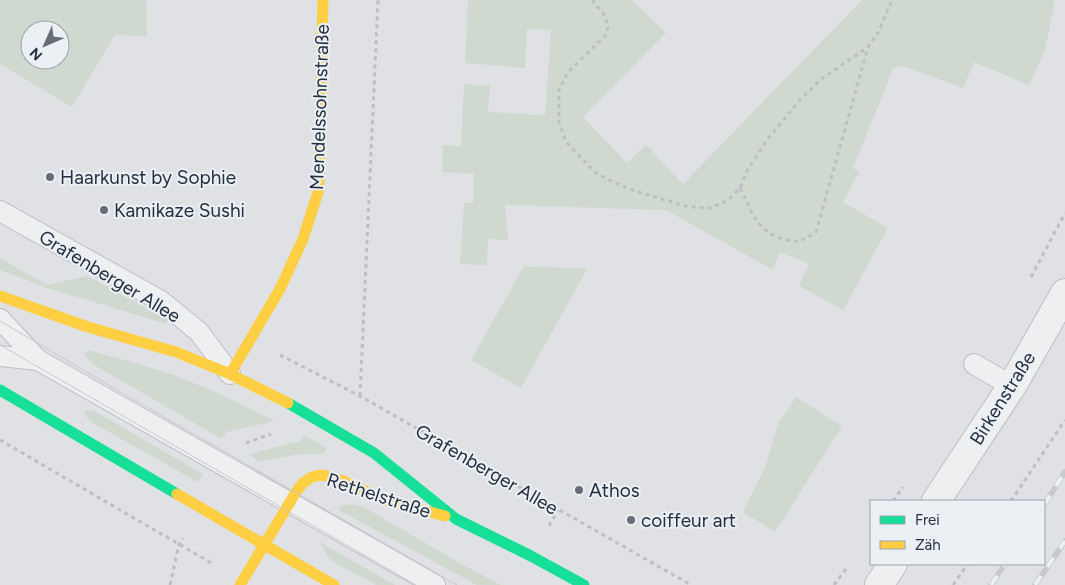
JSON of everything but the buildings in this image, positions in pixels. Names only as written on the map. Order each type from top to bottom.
[{"type":"main road","name":"Mendelssohnstraße","points":[[230,374],[280,289],[303,239],[319,188],[324,0]]},
{"type":"main road","name":"Grafenberger Allee","points":[[0,296],[88,327],[176,352],[230,374],[300,409],[374,453],[456,519],[584,585]]},
{"type":"main road","points":[[0,390],[334,585]]},
{"type":"main road","name":"Rethelstraße","points":[[240,585],[301,484],[310,477],[320,475],[339,479],[374,497],[456,519]]},
{"type":"street","name":"Birkenstraße","points":[[937,500],[1012,386],[1065,293]]},
{"type":"street","points":[[879,585],[892,565]]},
{"type":"lane","name":"Grafenberger Allee","points":[[0,211],[161,302],[199,332],[230,374]]},
{"type":"lane","points":[[0,319],[38,360],[435,585]]},
{"type":"lane","points":[[0,356],[38,360]]},
{"type":"lane","points":[[974,364],[1012,386]]},
{"type":"path","points":[[360,396],[378,0]]},
{"type":"path","points":[[592,0],[603,13],[608,24],[606,34],[568,72],[559,90],[559,122],[566,142],[596,172],[615,183],[689,207],[710,208],[727,201],[740,188],[748,169],[762,147],[800,100],[820,80],[868,47]]},
{"type":"path","points":[[740,188],[762,228],[773,235],[790,242],[802,241],[816,232],[868,47],[879,31],[892,0]]},
{"type":"path","name":"Grafenberger Allee","points":[[281,356],[360,396],[691,585]]},
{"type":"path","points":[[1011,500],[1065,420]]},
{"type":"path","points":[[245,443],[272,434]]},
{"type":"path","points":[[0,440],[207,560]]},
{"type":"path","points":[[546,530],[558,510]]},
{"type":"path","points":[[170,585],[179,544]]},
{"type":"path","points":[[953,585],[967,565]]},
{"type":"shaded area","points":[[0,0],[146,0],[147,36],[115,35],[72,107],[0,64]]},
{"type":"shaded area","points":[[468,0],[632,0],[666,33],[583,117],[627,163],[646,145],[683,184],[862,0],[1055,0],[1045,50],[1029,85],[974,62],[963,88],[903,66],[893,69],[853,168],[859,172],[843,202],[888,228],[843,310],[799,286],[809,264],[780,252],[773,270],[666,210],[505,205],[508,240],[488,239],[487,265],[460,264],[464,203],[473,203],[474,174],[442,172],[443,145],[461,146],[464,84],[490,86],[488,112],[545,115],[551,30],[527,29],[525,68],[465,63]]},
{"type":"shaded area","points":[[0,258],[47,285],[87,276],[167,319],[166,324],[45,287],[0,270]]},
{"type":"shaded area","points":[[524,266],[587,269],[521,388],[471,360]]},
{"type":"shaded area","points":[[89,350],[179,377],[223,395],[275,421],[226,432],[222,439],[94,365],[85,356]]},
{"type":"shaded area","points":[[796,397],[842,426],[775,532],[743,512],[766,465],[778,424]]},
{"type":"shaded area","points":[[88,410],[96,412],[203,474],[198,482],[91,422],[85,412]]},
{"type":"shaded area","points":[[304,435],[326,449],[323,454],[299,454],[258,461],[249,454],[300,441]]},
{"type":"shaded area","points":[[353,504],[364,507],[501,585],[477,585],[337,509],[344,505]]},
{"type":"shaded area","points":[[321,543],[395,585],[376,585],[335,563],[328,557]]},
{"type":"tram line","points":[[0,321],[457,585]]},
{"type":"tram line","points":[[0,345],[416,585]]},
{"type":"railway","points":[[1045,503],[1065,472]]},
{"type":"railway","points":[[1035,585],[1065,541]]},
{"type":"railway","points":[[991,585],[1004,565]]},
{"type":"traffic: fast","points":[[0,390],[177,494]]},
{"type":"traffic: fast","points":[[288,403],[374,453],[456,519],[584,585]]},
{"type":"traffic: slow","points":[[230,374],[280,289],[303,239],[319,189],[323,0]]},
{"type":"traffic: slow","points":[[0,296],[88,327],[176,352],[230,374],[288,403]]},
{"type":"traffic: slow","points":[[240,585],[296,492],[303,483],[312,477],[320,475],[341,480],[382,499],[445,516]]},
{"type":"traffic: slow","points":[[177,494],[334,585]]},
{"type":"place","name":"Haarkunst by Sophie","points":[[50,177]]},
{"type":"place","name":"Kamikaze Sushi","points":[[104,210]]},
{"type":"place","name":"Athos","points":[[579,490]]},
{"type":"place","name":"coiffeur art","points":[[631,520]]}]
